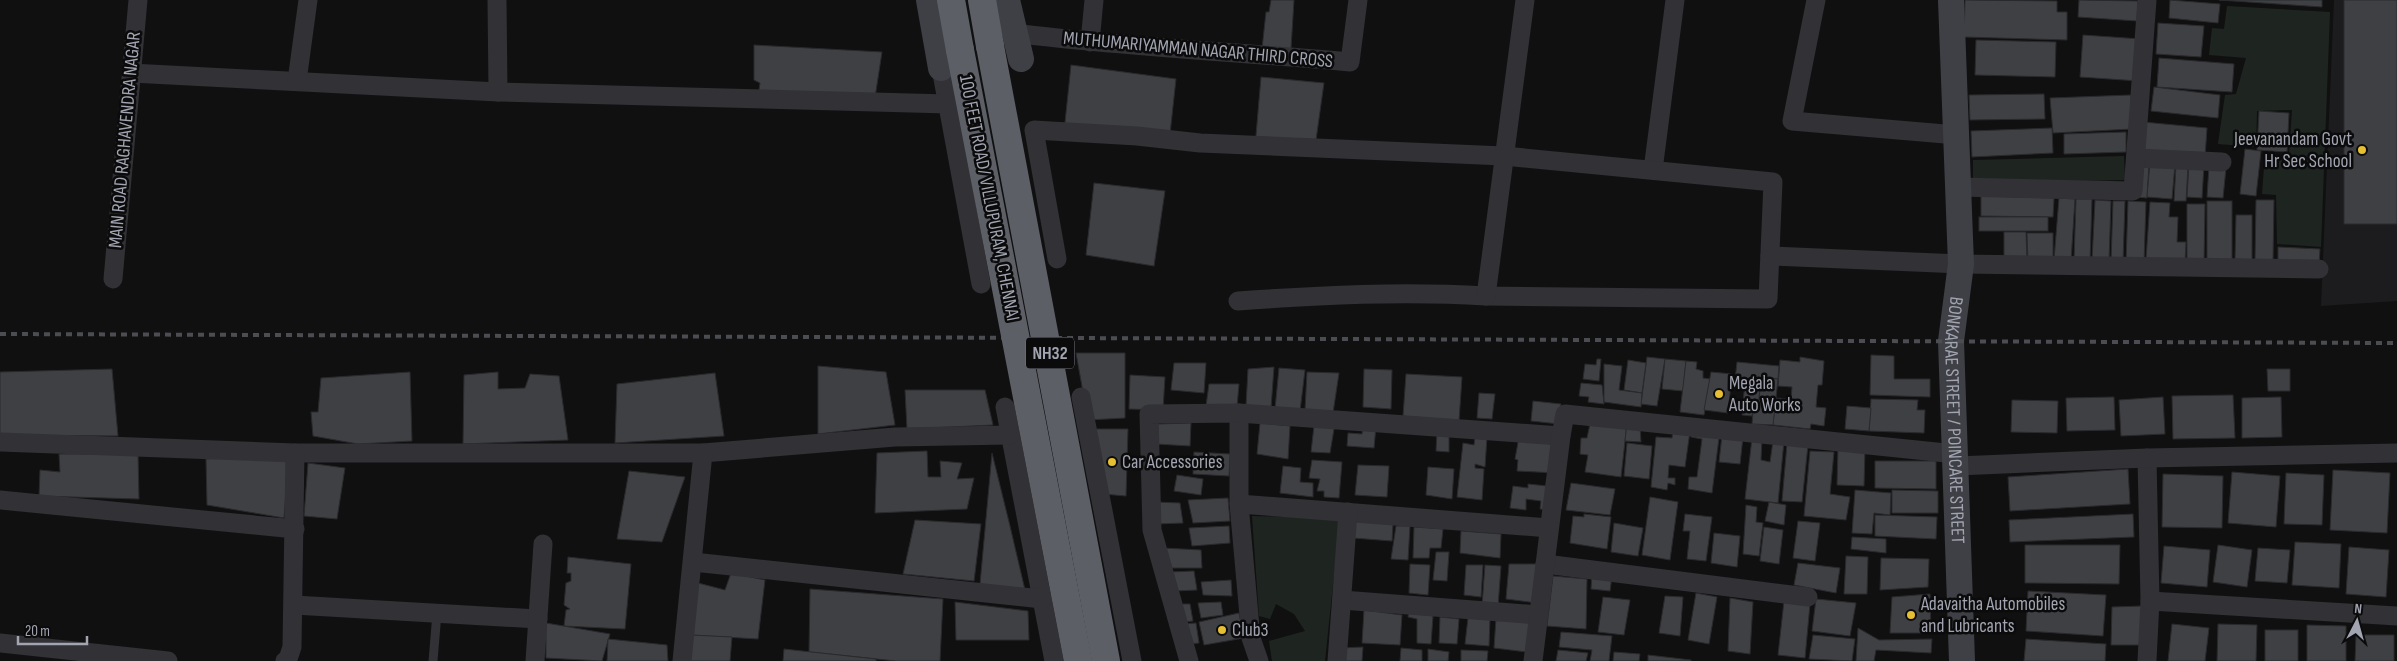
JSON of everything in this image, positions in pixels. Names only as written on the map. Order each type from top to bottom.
[{"type":"highway","name":"100 FEET ROAD/ VILLUPURAM, CHENNAI","points":[[951,0],[951,59],[1078,661]]},
{"type":"highway","name":"100 FEET ROAD/ VILLUPURAM, CHENNAI","points":[[982,0],[1002,40],[1106,661]]},
{"type":"street","name":"MAIN ROAD RAGHAVENDRA NAGAR","points":[[113,279],[138,0]]},
{"type":"street","points":[[297,82],[308,0]]},
{"type":"street","points":[[497,0],[498,92]]},
{"type":"street","points":[[929,0],[951,59],[948,104],[980,284]]},
{"type":"street","points":[[1007,0],[1002,40],[1021,59]]},
{"type":"street","points":[[1090,42],[1094,0]]},
{"type":"street","name":"MUTHUMARIYAMMAN NAGAR THIRD CROSS","points":[[1002,40],[1135,44],[1350,62],[1358,0]]},
{"type":"street","points":[[1486,296],[1525,0]]},
{"type":"street","points":[[1653,170],[1675,0]]},
{"type":"street","points":[[1816,0],[1792,121],[1957,135]]},
{"type":"street","name":"BONKARAE STREET / POINCARE STREET","points":[[1952,0],[1961,264],[1952,341],[1962,661]]},
{"type":"street","points":[[1958,187],[2134,191],[2147,0]]},
{"type":"street","points":[[131,73],[498,92],[948,104]]},
{"type":"street","points":[[1058,259],[1034,130],[1137,136],[1200,143],[1504,156],[1773,182],[1768,299],[1486,296],[1440,293],[1339,294],[1238,301]]},
{"type":"street","points":[[2136,158],[2222,162]]},
{"type":"street","points":[[1770,256],[1961,264],[2319,269]]},
{"type":"street","points":[[1081,398],[1132,661]]},
{"type":"street","points":[[1005,406],[1054,661]]},
{"type":"street","points":[[1189,661],[1152,530],[1150,414],[1238,412],[1561,436]]},
{"type":"street","points":[[1238,412],[1239,504],[1251,638],[1258,661]]},
{"type":"street","points":[[1533,661],[1561,436],[1566,414],[1956,460],[2397,453]]},
{"type":"street","points":[[0,442],[295,452],[703,453],[895,437],[1010,435]]},
{"type":"street","points":[[285,661],[288,659],[292,647],[295,452]]},
{"type":"street","points":[[682,661],[703,453]]},
{"type":"street","points":[[2147,458],[2150,601],[2147,661]]},
{"type":"street","points":[[0,500],[294,529]]},
{"type":"street","points":[[1239,504],[1550,528]]},
{"type":"street","points":[[1337,661],[1348,512]]},
{"type":"street","points":[[535,661],[543,544]]},
{"type":"street","points":[[693,562],[1042,599]]},
{"type":"street","points":[[1545,564],[1808,597]]},
{"type":"street","points":[[1342,600],[1539,615]]},
{"type":"street","points":[[2150,601],[2397,616]]},
{"type":"street","points":[[294,605],[538,619]]},
{"type":"street","points":[[0,643],[168,661]]},
{"type":"lane","points":[[433,661],[437,613]]},
{"type":"shaded area","name":"Jeevanandam Govt Hr Sec School","points":[[2334,0],[2397,0],[2397,301],[2321,306]]},
{"type":"shaded area","points":[[2227,6],[2330,12],[2321,247],[2277,244],[2276,195],[2262,194],[2265,154],[2289,156],[2292,110],[2257,111],[2256,147],[2218,144],[2225,95],[2236,94],[2246,58],[2209,55],[2212,28],[2224,29]]},
{"type":"shaded area","points":[[2124,156],[2125,180],[1973,183],[1973,160]]},
{"type":"shaded area","points":[[1252,516],[1340,518],[1325,661],[1272,661],[1269,641],[1305,631],[1294,614],[1276,604],[1270,619],[1259,616]]},
{"type":"building","points":[[1271,0],[1294,0],[1291,49],[1262,49],[1266,12],[1269,12]]},
{"type":"building","points":[[1965,0],[2057,1],[2057,12],[2067,12],[2067,40],[1964,37]]},
{"type":"building","points":[[2079,0],[2138,1],[2137,21],[2078,17]]},
{"type":"building","points":[[2170,0],[2220,4],[2218,23],[2169,18]]},
{"type":"building","points":[[2219,0],[2322,0],[2322,7]]},
{"type":"building","points":[[2344,0],[2397,0],[2397,224],[2344,224]]},
{"type":"building","points":[[2158,23],[2204,26],[2201,57],[2156,54]]},
{"type":"building","points":[[2083,35],[2141,39],[2139,81],[2080,77]]},
{"type":"building","points":[[1976,40],[2056,42],[2055,77],[1975,75]]},
{"type":"building","points":[[754,45],[882,52],[874,104],[758,97],[760,83],[754,80]]},
{"type":"building","points":[[2159,58],[2234,64],[2232,92],[2157,87]]},
{"type":"building","points":[[1071,65],[1176,79],[1169,143],[1064,132]]},
{"type":"building","points":[[1261,77],[1324,83],[1315,147],[1255,147]]},
{"type":"building","points":[[2154,87],[2220,95],[2218,118],[2151,111]]},
{"type":"building","points":[[2044,94],[2045,119],[1970,120],[1969,95]]},
{"type":"building","points":[[2131,95],[2132,129],[2053,133],[2050,98]]},
{"type":"building","points":[[2259,111],[2289,113],[2287,152],[2257,150]]},
{"type":"building","points":[[2143,122],[2207,128],[2205,157],[2140,152]]},
{"type":"building","points":[[2052,128],[2053,153],[1972,157],[1971,131]]},
{"type":"building","points":[[2126,132],[2126,152],[2064,154],[2064,134]]},
{"type":"building","points":[[2245,149],[2261,151],[2256,196],[2240,194]]},
{"type":"building","points":[[2138,162],[2149,163],[2147,198],[2136,197]]},
{"type":"building","points":[[2150,162],[2175,164],[2172,199],[2147,197]]},
{"type":"building","points":[[2189,164],[2204,165],[2202,198],[2187,197]]},
{"type":"building","points":[[2176,165],[2188,166],[2186,201],[2174,201]]},
{"type":"building","points":[[2209,166],[2226,168],[2223,198],[2207,197]]},
{"type":"building","points":[[1094,183],[1165,191],[1154,266],[1086,255]]},
{"type":"building","points":[[1981,196],[2054,198],[2053,217],[1981,216]]},
{"type":"building","points":[[2059,198],[2075,199],[2071,261],[2054,260]]},
{"type":"building","points":[[2076,199],[2092,199],[2090,261],[2074,261]]},
{"type":"building","points":[[2095,200],[2111,201],[2109,262],[2092,261]]},
{"type":"building","points":[[2256,200],[2274,200],[2273,260],[2255,260]]},
{"type":"building","points":[[2113,201],[2125,201],[2123,262],[2111,262]]},
{"type":"building","points":[[2128,201],[2146,202],[2144,263],[2126,263]]},
{"type":"building","points":[[2207,201],[2232,201],[2232,261],[2207,261]]},
{"type":"building","points":[[2150,202],[2170,203],[2169,217],[2178,217],[2177,242],[2186,242],[2185,262],[2146,259]]},
{"type":"building","points":[[2187,204],[2205,204],[2204,262],[2187,262]]},
{"type":"building","points":[[2236,215],[2252,215],[2252,260],[2235,259]]},
{"type":"building","points":[[1979,217],[2048,217],[2048,231],[1979,231]]},
{"type":"building","points":[[2004,232],[2026,232],[2027,261],[2004,261]]},
{"type":"building","points":[[2027,233],[2053,233],[2053,263],[2028,263]]},
{"type":"building","points":[[2278,247],[2320,249],[2319,265],[2278,264]]},
{"type":"building","points":[[1076,353],[1125,353],[1125,418],[1088,420]]},
{"type":"building","points":[[1871,355],[1894,356],[1894,379],[1930,379],[1930,397],[1870,395]]},
{"type":"building","points":[[1647,357],[1665,359],[1657,406],[1641,404]]},
{"type":"building","points":[[1800,357],[1824,361],[1822,385],[1818,385],[1816,407],[1826,408],[1824,426],[1811,424],[1810,429],[1773,425],[1775,398],[1791,399],[1792,387],[1778,386],[1780,360],[1800,362]]},
{"type":"building","points":[[1597,359],[1601,359],[1599,381],[1583,379],[1585,364],[1596,365]]},
{"type":"building","points":[[1665,359],[1686,361],[1683,391],[1662,389]]},
{"type":"building","points":[[1628,360],[1646,363],[1642,393],[1624,390]]},
{"type":"building","points":[[1686,361],[1697,362],[1696,369],[1703,371],[1703,378],[1710,379],[1704,415],[1680,412]]},
{"type":"building","points":[[1737,362],[1779,366],[1778,379],[1761,377],[1759,400],[1754,399],[1752,416],[1742,415],[1745,381],[1735,380]]},
{"type":"building","points":[[1174,363],[1206,363],[1204,393],[1171,390]]},
{"type":"building","points":[[1604,364],[1622,366],[1619,390],[1642,393],[1641,407],[1604,402]]},
{"type":"building","points":[[818,366],[886,372],[895,425],[818,434]]},
{"type":"building","points":[[1274,367],[1271,408],[1246,406],[1248,369]]},
{"type":"building","points":[[1279,368],[1305,370],[1300,411],[1275,409]]},
{"type":"building","points":[[112,369],[118,436],[0,435],[0,372]]},
{"type":"building","points":[[1364,369],[1392,370],[1391,409],[1363,407]]},
{"type":"building","points":[[2267,369],[2290,369],[2290,391],[2268,391]]},
{"type":"building","points":[[410,372],[412,441],[358,444],[313,436],[311,412],[318,412],[321,378]]},
{"type":"building","points":[[498,372],[498,389],[525,388],[530,374],[559,376],[568,440],[463,444],[464,375]]},
{"type":"building","points":[[1307,372],[1339,373],[1333,413],[1305,410]]},
{"type":"building","name":"Megala Auto Works","points":[[1711,372],[1732,374],[1728,413],[1704,410]]},
{"type":"building","points":[[715,373],[724,436],[615,443],[617,384]]},
{"type":"building","points":[[1406,374],[1462,377],[1459,421],[1403,416]]},
{"type":"building","points":[[1130,375],[1165,377],[1163,410],[1129,409]]},
{"type":"building","points":[[1761,377],[1778,379],[1773,425],[1752,424],[1754,399],[1759,400]]},
{"type":"building","points":[[1581,383],[1602,385],[1604,404],[1588,402],[1589,397],[1579,396]]},
{"type":"building","points":[[1209,384],[1239,384],[1237,407],[1206,406]]},
{"type":"building","points":[[905,390],[985,390],[993,425],[907,429]]},
{"type":"building","points":[[1479,393],[1495,394],[1492,419],[1477,418]]},
{"type":"building","points":[[2233,395],[2235,438],[2173,439],[2172,396]]},
{"type":"building","points":[[2114,397],[2115,430],[2067,431],[2066,398]]},
{"type":"building","points":[[2163,397],[2165,434],[2121,436],[2119,400]]},
{"type":"building","points":[[2281,397],[2282,437],[2242,438],[2242,398]]},
{"type":"building","points":[[1871,399],[1918,400],[1917,410],[1925,410],[1924,433],[1869,431]]},
{"type":"building","points":[[2012,400],[2058,401],[2057,433],[2011,432]]},
{"type":"building","points":[[1533,401],[1561,404],[1559,424],[1531,421]]},
{"type":"building","points":[[1847,406],[1871,408],[1869,431],[1845,429]]},
{"type":"building","points":[[1591,419],[1627,423],[1621,477],[1585,472],[1588,455],[1580,454],[1581,438],[1587,438]]},
{"type":"building","points":[[1191,423],[1190,446],[1156,444],[1157,424]]},
{"type":"building","points":[[1260,423],[1290,426],[1288,459],[1257,454]]},
{"type":"building","points":[[1335,423],[1330,453],[1311,452],[1314,426]]},
{"type":"building","points":[[1627,423],[1640,426],[1641,442],[1625,441]]},
{"type":"building","points":[[1363,425],[1376,426],[1374,448],[1347,446],[1348,433],[1362,434]]},
{"type":"building","points":[[1693,427],[1720,430],[1712,493],[1688,489],[1689,477],[1697,477],[1702,439],[1691,437]]},
{"type":"building","name":"Car Accessories","points":[[1091,429],[1128,429],[1126,496],[1103,494]]},
{"type":"building","points":[[1673,429],[1690,431],[1685,467],[1669,465],[1668,478],[1675,478],[1675,485],[1668,483],[1667,490],[1651,487],[1656,437],[1672,438]]},
{"type":"building","points":[[1437,432],[1449,433],[1449,452],[1436,451]]},
{"type":"building","points":[[1722,435],[1743,437],[1740,464],[1719,462]]},
{"type":"building","points":[[1475,437],[1487,437],[1485,467],[1475,464],[1475,468],[1484,469],[1482,500],[1457,497],[1463,443],[1474,445]]},
{"type":"building","points":[[1519,437],[1557,438],[1556,473],[1517,471],[1518,460],[1515,459]]},
{"type":"building","points":[[1752,438],[1762,438],[1761,460],[1770,462],[1773,441],[1784,441],[1778,503],[1745,499]]},
{"type":"building","points":[[1627,443],[1652,446],[1649,479],[1624,476]]},
{"type":"building","points":[[1787,444],[1808,445],[1802,502],[1782,501]]},
{"type":"building","points":[[1838,447],[1865,448],[1864,486],[1837,485]]},
{"type":"building","points":[[927,451],[928,477],[941,477],[940,461],[962,463],[957,479],[974,478],[967,509],[875,513],[877,453]]},
{"type":"building","points":[[1810,451],[1834,452],[1830,494],[1850,497],[1846,520],[1804,516]]},
{"type":"building","points":[[289,452],[284,518],[207,505],[206,459]]},
{"type":"building","points":[[1194,452],[1230,454],[1229,476],[1193,474]]},
{"type":"building","points":[[992,453],[1010,526],[1025,590],[980,584]]},
{"type":"building","points":[[59,454],[138,454],[139,499],[39,496],[40,470],[60,472]]},
{"type":"building","points":[[1312,460],[1342,462],[1339,498],[1324,497],[1324,491],[1317,491],[1320,479],[1309,478]]},
{"type":"building","points":[[1875,461],[1936,461],[1936,489],[1875,488]]},
{"type":"building","points":[[308,463],[345,468],[337,519],[304,516]]},
{"type":"building","points":[[1358,465],[1389,466],[1387,497],[1355,495]]},
{"type":"building","points":[[1283,466],[1301,468],[1300,482],[1313,483],[1313,497],[1280,493]]},
{"type":"building","points":[[1428,467],[1454,469],[1452,499],[1426,495]]},
{"type":"building","points":[[2128,469],[2130,504],[2010,511],[2008,477]]},
{"type":"building","points":[[2333,470],[2390,473],[2387,533],[2330,530]]},
{"type":"building","points":[[629,471],[685,477],[662,542],[617,539]]},
{"type":"building","points":[[2232,472],[2280,476],[2276,527],[2228,523]]},
{"type":"building","points":[[2286,473],[2324,475],[2322,525],[2284,524]]},
{"type":"building","points":[[2163,474],[2223,476],[2222,528],[2162,527]]},
{"type":"building","points":[[1177,475],[1203,479],[1201,495],[1174,491]]},
{"type":"building","points":[[1571,483],[1615,489],[1610,515],[1566,510]]},
{"type":"building","points":[[1528,484],[1547,486],[1550,510],[1540,509],[1541,501],[1526,499],[1526,510],[1510,508],[1513,486],[1528,488]]},
{"type":"building","points":[[1855,490],[1891,493],[1890,515],[1874,513],[1872,534],[1852,533]]},
{"type":"building","points":[[1892,490],[1938,491],[1938,513],[1892,513]]},
{"type":"building","points":[[1650,497],[1678,502],[1670,560],[1642,555]]},
{"type":"building","points":[[1228,498],[1230,521],[1193,523],[1188,500]]},
{"type":"building","points":[[1156,502],[1180,503],[1183,523],[1156,524]]},
{"type":"building","points":[[1769,502],[1786,505],[1784,525],[1765,521]]},
{"type":"building","points":[[1746,505],[1757,507],[1756,522],[1763,523],[1759,556],[1743,554]]},
{"type":"building","points":[[1584,514],[1611,517],[1607,549],[1570,543],[1573,516],[1584,517]]},
{"type":"building","points":[[1685,514],[1712,517],[1706,561],[1687,559],[1690,531],[1683,531]]},
{"type":"building","points":[[2133,514],[2134,537],[2010,542],[2009,520]]},
{"type":"building","points":[[1875,515],[1937,517],[1936,539],[1875,536]]},
{"type":"building","points":[[915,520],[981,524],[974,581],[903,574]]},
{"type":"building","points":[[1356,520],[1393,524],[1392,541],[1353,538]]},
{"type":"building","points":[[1798,521],[1820,523],[1815,561],[1793,558]]},
{"type":"building","points":[[1614,523],[1643,528],[1638,556],[1611,552]]},
{"type":"building","points":[[1229,526],[1230,543],[1192,546],[1189,528]]},
{"type":"building","points":[[1396,526],[1410,526],[1408,560],[1391,559]]},
{"type":"building","points":[[1414,527],[1443,529],[1441,548],[1430,548],[1429,558],[1413,558]]},
{"type":"building","points":[[1764,527],[1783,530],[1779,564],[1760,561]]},
{"type":"building","points":[[1461,531],[1501,534],[1500,558],[1460,553]]},
{"type":"building","points":[[1714,533],[1740,536],[1737,567],[1711,563]]},
{"type":"building","points":[[1852,537],[1886,539],[1886,553],[1851,549]]},
{"type":"building","points":[[2295,542],[2341,544],[2339,588],[2292,585]]},
{"type":"building","points":[[2025,545],[2120,545],[2119,584],[2025,583]]},
{"type":"building","points":[[2218,545],[2252,550],[2247,587],[2213,582]]},
{"type":"building","points":[[2164,546],[2210,550],[2207,587],[2161,583]]},
{"type":"building","points":[[2349,547],[2389,550],[2386,597],[2346,594]]},
{"type":"building","points":[[1163,548],[1201,550],[1202,568],[1169,568]]},
{"type":"building","points":[[2258,548],[2290,550],[2287,583],[2255,581]]},
{"type":"building","points":[[1436,552],[1449,552],[1447,581],[1433,580]]},
{"type":"building","points":[[1846,556],[1868,557],[1867,594],[1844,594]]},
{"type":"building","points":[[568,557],[631,564],[625,629],[564,626],[566,610],[570,609],[564,605],[566,583],[571,581],[571,573],[567,573]]},
{"type":"building","points":[[1881,558],[1929,559],[1928,587],[1880,590]]},
{"type":"building","points":[[1798,563],[1840,568],[1836,593],[1794,585]]},
{"type":"building","points":[[1410,564],[1430,565],[1428,595],[1409,593]]},
{"type":"building","points":[[1509,564],[1540,564],[1537,603],[1506,599]]},
{"type":"building","points":[[1466,565],[1483,565],[1481,597],[1464,595]]},
{"type":"building","points":[[1485,565],[1501,566],[1498,607],[1482,606]]},
{"type":"building","points":[[1194,571],[1197,590],[1175,591],[1170,572]]},
{"type":"building","points":[[731,573],[765,580],[758,639],[691,635],[698,583],[725,590]]},
{"type":"building","points":[[1592,574],[1612,576],[1610,591],[1591,589]]},
{"type":"building","points":[[1553,576],[1587,579],[1586,629],[1547,626]]},
{"type":"building","points":[[1231,580],[1232,596],[1203,595],[1201,582]]},
{"type":"building","points":[[810,589],[943,599],[940,661],[896,661],[809,652]]},
{"type":"building","points":[[2028,591],[2106,595],[2103,636],[2026,631]]},
{"type":"building","points":[[1696,593],[1717,597],[1709,644],[1688,640]]},
{"type":"building","name":"Adavaitha Automobiles and Lubricants","points":[[1930,594],[1931,633],[1890,633],[1892,597]]},
{"type":"building","points":[[1665,596],[1683,597],[1680,636],[1659,633]]},
{"type":"building","points":[[1603,597],[1630,600],[1624,635],[1598,632]]},
{"type":"building","points":[[1730,598],[1753,602],[1750,654],[1728,651]]},
{"type":"building","points":[[1816,599],[1856,603],[1850,636],[1812,631]]},
{"type":"building","points":[[1784,601],[1810,604],[1805,658],[1778,655]]},
{"type":"building","points":[[955,602],[1028,611],[1029,640],[956,640]]},
{"type":"building","points":[[1221,602],[1223,615],[1201,618],[1198,603]]},
{"type":"building","points":[[1178,604],[1190,604],[1193,621],[1183,622]]},
{"type":"building","points":[[2142,606],[2143,645],[2111,645],[2112,607]]},
{"type":"building","points":[[1364,610],[1402,615],[1400,645],[1362,643]]},
{"type":"building","points":[[1409,611],[1433,616],[1431,644],[1417,643],[1417,619],[1408,617]]},
{"type":"building","name":"Club3","points":[[1239,613],[1244,638],[1204,645],[1199,622]]},
{"type":"building","points":[[1440,617],[1459,619],[1457,644],[1439,643]]},
{"type":"building","points":[[1468,618],[1490,619],[1489,646],[1465,644]]},
{"type":"building","points":[[1496,618],[1532,620],[1527,652],[1494,648]]},
{"type":"building","points":[[546,623],[610,634],[602,661],[546,658]]},
{"type":"building","points":[[1196,623],[1199,643],[1189,644],[1183,624]]},
{"type":"building","points":[[2172,624],[2209,628],[2205,661],[2168,661]]},
{"type":"building","points":[[2218,624],[2257,625],[2256,661],[2217,661]]},
{"type":"building","points":[[2307,625],[2346,626],[2346,661],[2307,661]]},
{"type":"building","points":[[1858,628],[1879,640],[1932,639],[1931,653],[1876,650],[1874,661],[1856,661]]},
{"type":"building","points":[[2265,630],[2298,630],[2298,661],[2265,661]]},
{"type":"building","points":[[1561,632],[1612,636],[1609,661],[1590,661],[1592,650],[1559,647]]},
{"type":"building","points":[[691,635],[732,637],[730,661],[687,661]]},
{"type":"building","points":[[1813,635],[1855,639],[1852,661],[1809,659]]},
{"type":"building","points":[[2356,635],[2394,635],[2394,661],[2355,661]]},
{"type":"building","points":[[608,639],[667,645],[668,661],[607,661]]},
{"type":"building","points":[[2026,639],[2106,644],[2105,661],[2024,661]]},
{"type":"building","points":[[1363,647],[1362,661],[1341,661],[1341,648]]},
{"type":"building","points":[[1401,648],[1422,650],[1422,661],[1400,661]]},
{"type":"building","points":[[784,649],[876,659],[876,661],[783,661]]},
{"type":"building","points":[[1428,649],[1449,652],[1448,661],[1428,661]]},
{"type":"building","points":[[1461,650],[1488,651],[1487,661],[1461,661]]},
{"type":"building","points":[[1558,650],[1588,653],[1586,661],[1556,661]]},
{"type":"building","points":[[1614,652],[1640,654],[1639,661],[1613,661]]},
{"type":"building","points":[[1648,655],[1691,660],[1691,661],[1648,661]]},
{"type":"railway","points":[[0,334],[2397,343]]},
{"type":"place","name":"Jeevanandam Govt Hr Sec School","points":[[2362,150]]},
{"type":"place","name":"Megala Auto Works","points":[[1719,394]]},
{"type":"place","name":"Car Accessories","points":[[1112,462]]},
{"type":"place","name":"Adavaitha Automobiles and Lubricants","points":[[1911,615]]},
{"type":"place","name":"Club3","points":[[1222,630]]}]
